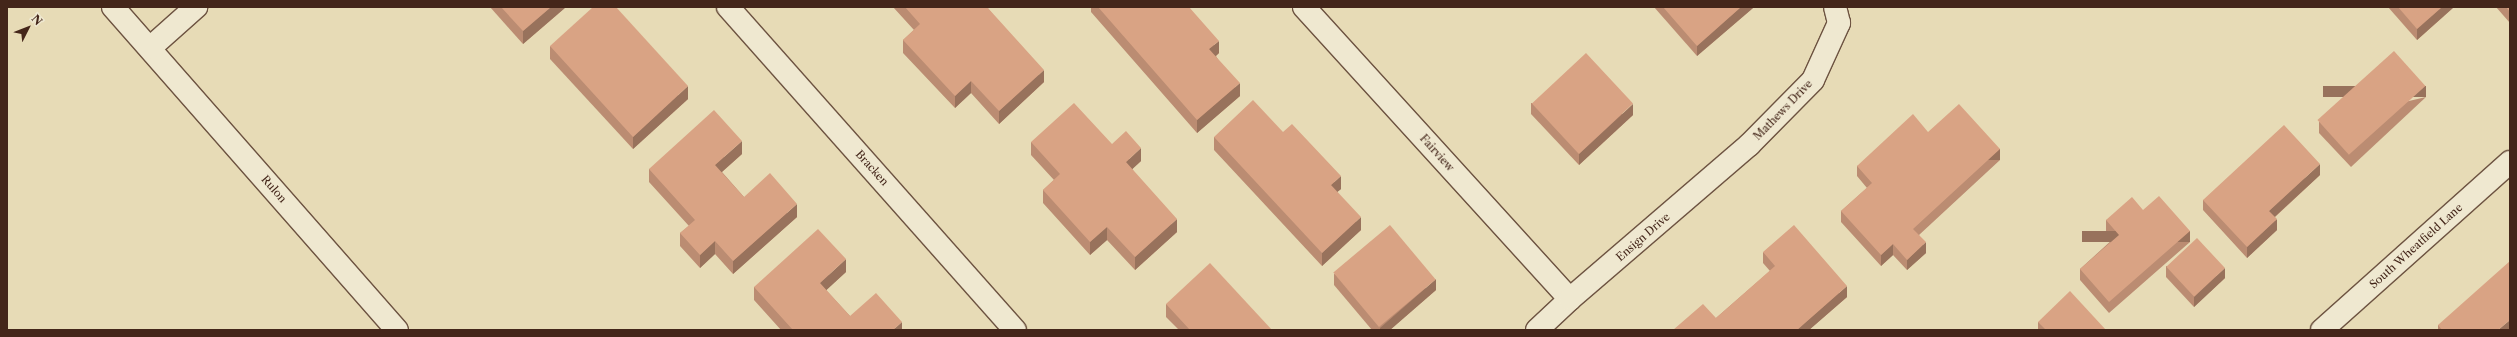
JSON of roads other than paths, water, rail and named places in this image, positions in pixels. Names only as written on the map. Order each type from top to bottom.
[{"type":"street","name":"Rulon","points":[[113,7],[397,330]]},
{"type":"street","points":[[150,48],[196,7]]},
{"type":"street","name":"Bracken","points":[[728,7],[1015,330]]},
{"type":"street","name":"Fairview","points":[[1304,7],[1570,299]]},
{"type":"street","name":"Mathews Drive","points":[[1749,145],[1814,80],[1839,23],[1835,7]]},
{"type":"street","name":"Ensign Drive","points":[[1538,330],[1570,299],[1749,145]]},
{"type":"street","name":"South Wheatfield Lane","points":[[2322,330],[2510,162]]}]
